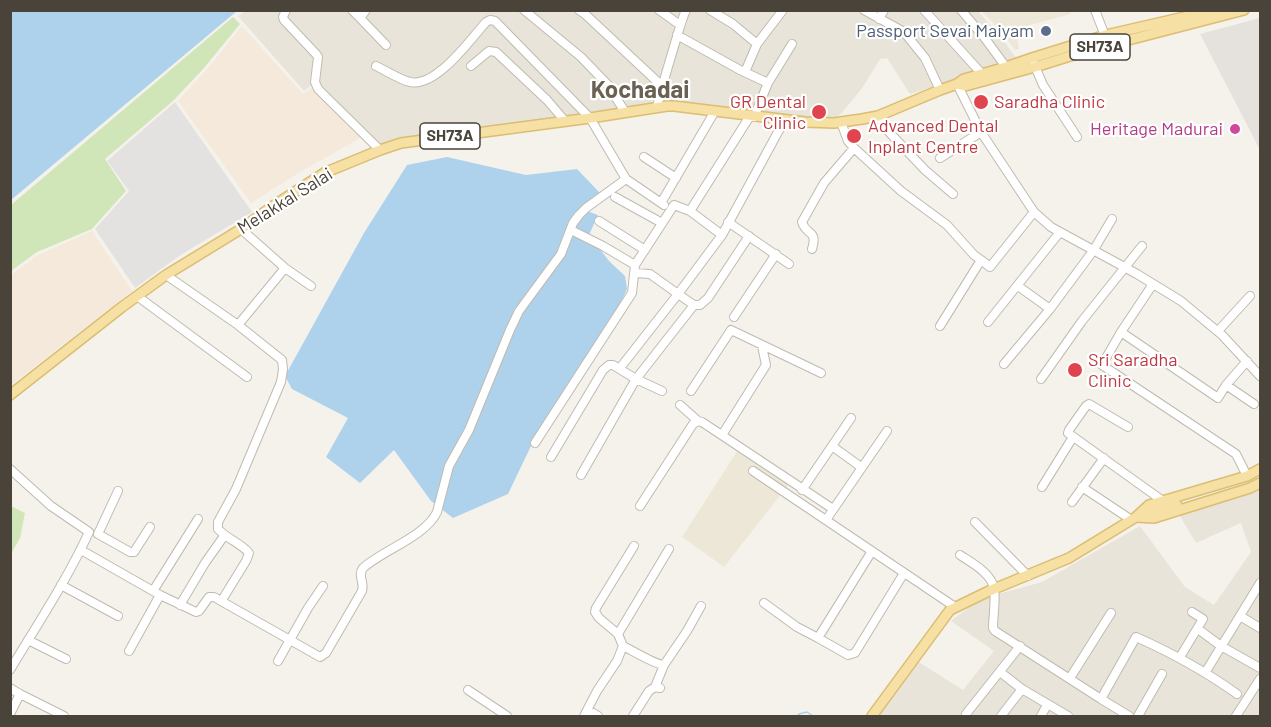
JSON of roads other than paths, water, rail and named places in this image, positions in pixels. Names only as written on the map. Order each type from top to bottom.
[{"type":"main road","name":"Melakkal Salai","points":[[957,84],[965,86],[1107,40],[1215,10]]},
{"type":"main road","name":"Melakkal Salai","points":[[1107,40],[1244,10]]},
{"type":"main road","name":"Melakkal Salai","points":[[10,395],[166,275],[241,229],[324,173],[401,143],[674,106],[783,121],[825,124],[841,122],[878,116],[957,84],[964,79],[1006,67],[1033,63]]},
{"type":"main road","points":[[872,717],[950,610],[1069,558],[1149,506],[1247,476],[1260,469]]},
{"type":"main road","points":[[1133,518],[1260,478]]},
{"type":"main road","points":[[1133,518],[1154,518],[1260,483]]},
{"type":"street","points":[[286,10],[284,20],[318,57],[315,82],[318,89],[380,150]]},
{"type":"street","points":[[352,10],[386,45]]},
{"type":"street","points":[[360,18],[366,10]]},
{"type":"street","points":[[525,10],[581,57],[608,85],[625,112]]},
{"type":"street","points":[[579,10],[662,86]]},
{"type":"street","points":[[658,10],[680,25]]},
{"type":"street","points":[[657,107],[686,10]]},
{"type":"street","points":[[710,10],[733,24],[757,44]]},
{"type":"street","points":[[745,72],[757,44],[783,10]]},
{"type":"street","points":[[864,10],[904,32],[925,58],[940,90]]},
{"type":"street","points":[[879,19],[884,10]]},
{"type":"street","points":[[924,10],[982,74]]},
{"type":"street","points":[[961,10],[1006,67]]},
{"type":"street","points":[[1095,10],[1107,40]]},
{"type":"street","points":[[376,66],[409,82],[422,83],[444,69],[486,22],[495,21],[590,118],[626,179],[670,209]]},
{"type":"street","points":[[677,35],[768,83]]},
{"type":"street","points":[[690,211],[752,117],[768,83],[792,44]]},
{"type":"street","points":[[471,66],[489,51],[496,52],[547,100],[565,121]]},
{"type":"street","points":[[1033,63],[1048,94],[1077,137]]},
{"type":"street","points":[[957,84],[981,132],[1034,212],[1060,232],[1181,301],[1218,331],[1260,376]]},
{"type":"street","points":[[661,204],[715,111]]},
{"type":"street","points":[[878,116],[888,131],[925,170],[953,194]]},
{"type":"street","points":[[620,368],[722,234],[783,121]]},
{"type":"street","points":[[841,122],[848,141],[854,148],[901,191],[947,225],[974,255],[990,267],[1034,212]]},
{"type":"street","points":[[940,158],[981,132]]},
{"type":"street","points":[[812,249],[814,236],[802,222],[824,183],[854,148]]},
{"type":"street","points":[[644,157],[676,178]]},
{"type":"street","points":[[81,550],[156,593],[198,612],[209,597],[222,600],[320,657],[323,656],[362,591],[360,575],[363,568],[426,527],[435,518],[449,466],[469,430],[519,311],[561,254],[579,215],[626,179]]},
{"type":"street","points":[[615,197],[662,223]]},
{"type":"street","points":[[535,444],[632,292],[635,269],[670,209],[674,205],[690,211],[722,234]]},
{"type":"street","points":[[1004,364],[1050,309],[1093,251],[1112,219]]},
{"type":"street","points":[[599,221],[645,250]]},
{"type":"street","points":[[728,222],[789,264]]},
{"type":"street","points":[[241,229],[285,268],[311,286]]},
{"type":"street","points":[[571,230],[603,246],[635,269],[650,274],[694,305],[700,305],[708,298],[748,236]]},
{"type":"street","points":[[988,322],[1060,232]]},
{"type":"street","points":[[1041,379],[1082,321],[1142,246]]},
{"type":"street","points":[[734,317],[776,254]]},
{"type":"street","points":[[940,326],[981,260]]},
{"type":"street","points":[[238,325],[285,268]]},
{"type":"street","points":[[166,275],[238,325],[282,360],[281,382],[236,489],[218,522],[218,529],[224,536],[244,547],[249,553],[222,600]]},
{"type":"street","points":[[1153,284],[1102,365],[1236,454],[1247,476]]},
{"type":"street","points":[[1018,286],[1050,309]]},
{"type":"street","points":[[137,296],[247,377]]},
{"type":"street","points":[[1218,331],[1250,296]]},
{"type":"street","points":[[580,475],[636,378],[694,305]]},
{"type":"street","points":[[691,391],[731,330],[821,373]]},
{"type":"street","points":[[1121,332],[1218,398],[1247,361]]},
{"type":"street","points":[[722,435],[766,365],[762,345]]},
{"type":"street","points":[[551,457],[603,370],[609,365],[613,364],[662,391]]},
{"type":"street","points":[[1226,385],[1254,404]]},
{"type":"street","points":[[1128,427],[1089,404],[1086,405],[1068,433],[1163,501]]},
{"type":"street","points":[[680,405],[698,421],[833,510]]},
{"type":"street","points":[[802,490],[851,418]]},
{"type":"street","points":[[640,506],[693,424],[698,421]]},
{"type":"street","points":[[826,520],[887,431]]},
{"type":"street","points":[[1042,487],[1073,437]]},
{"type":"street","points":[[832,446],[861,467]]},
{"type":"street","points":[[1072,502],[1104,458]]},
{"type":"street","points":[[10,469],[51,506],[93,533],[130,552],[134,552],[150,527]]},
{"type":"street","points":[[753,471],[955,608]]},
{"type":"street","points":[[1082,488],[1133,518]]},
{"type":"street","points":[[10,670],[118,491]]},
{"type":"street","points":[[129,651],[156,593],[198,519]]},
{"type":"street","points":[[975,522],[1028,576]]},
{"type":"street","points":[[180,605],[224,536]]},
{"type":"street","points":[[634,546],[595,612],[618,634],[623,646],[664,665]]},
{"type":"street","points":[[618,634],[669,549]]},
{"type":"street","points":[[818,638],[872,551]]},
{"type":"street","points":[[960,555],[988,576],[994,589],[993,628],[995,631],[1129,717]]},
{"type":"street","points":[[764,603],[797,627],[848,655],[855,653],[904,573]]},
{"type":"street","points":[[1205,674],[1260,583]]},
{"type":"street","points":[[61,585],[118,616]]},
{"type":"street","points":[[278,661],[323,585]]},
{"type":"street","points":[[633,717],[649,691],[657,688],[664,665],[687,631],[700,606]]},
{"type":"street","points":[[1180,657],[1203,619],[1192,612]]},
{"type":"street","points":[[1070,678],[1111,613]]},
{"type":"street","points":[[1240,616],[1260,628]]},
{"type":"street","points":[[1198,629],[1221,646],[1260,668]]},
{"type":"street","points":[[1101,699],[1136,637],[1180,657],[1237,694]]},
{"type":"street","points":[[28,640],[66,659]]},
{"type":"street","points":[[598,717],[586,713],[597,691],[617,661],[623,646]]},
{"type":"street","points":[[966,714],[1020,646]]},
{"type":"street","points":[[1000,672],[1068,717]]},
{"type":"street","points":[[1137,717],[1162,674]]},
{"type":"street","points":[[1236,717],[1260,679]]},
{"type":"street","points":[[10,688],[54,714],[64,717]]},
{"type":"street","points":[[1001,717],[1022,688]]},
{"type":"street","points":[[468,690],[507,717]]},
{"type":"street","points":[[10,714],[20,694]]},
{"type":"street","points":[[1041,717],[1047,705]]},
{"type":"water","points":[[11,10],[237,10],[237,11],[11,200]]},
{"type":"water","points":[[447,157],[526,175],[577,169],[600,193],[579,208],[598,215],[589,235],[609,261],[625,276],[627,289],[551,418],[531,446],[508,494],[453,518],[431,501],[394,450],[360,483],[326,457],[348,418],[292,389],[285,376],[364,233],[407,165]]},
{"type":"waterway","points":[[797,716],[807,712],[813,716]]},
{"type":"place","name":"Passport Sevai Maiyam","points":[[1046,31]]},
{"type":"place","name":"Saradha Clinic","points":[[981,102]]},
{"type":"place","name":"GR Dental Clinic","points":[[819,112]]},
{"type":"place","name":"Heritage Madurai","points":[[1235,129]]},
{"type":"place","name":"Advanced Dental Inplant Centre","points":[[854,136]]},
{"type":"place","name":"Sri Saradha Clinic","points":[[1075,370]]},
{"type":"district","name":"Kochadai","points":[[640,90]]}]
